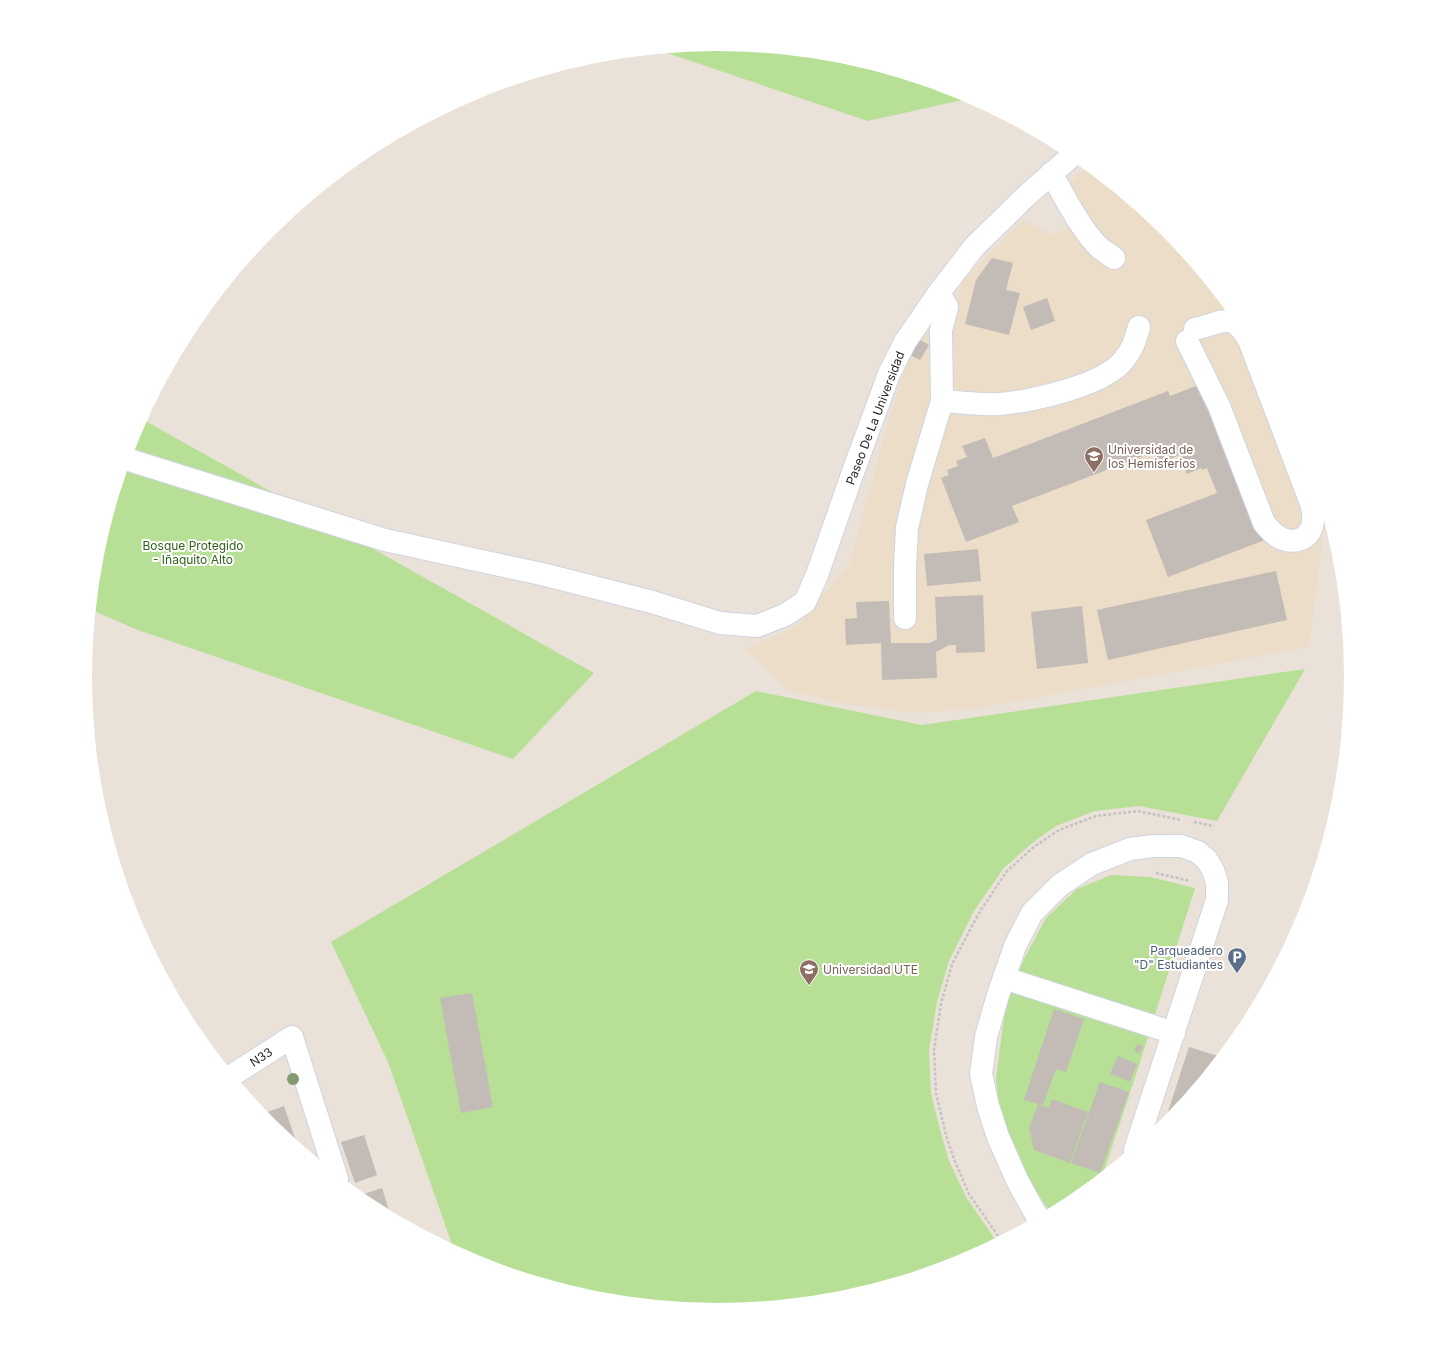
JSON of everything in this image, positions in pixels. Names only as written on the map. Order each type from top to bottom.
[{"type":"street","name":"Paseo De La Universidad","points":[[131,461],[385,540],[546,575],[652,602],[720,623],[757,626],[785,615],[805,602],[817,575],[853,472],[890,374],[905,342],[938,294],[974,248],[1025,197],[1068,159]]},
{"type":"street","points":[[1051,173],[1091,237],[1102,249],[1114,258]]},
{"type":"street","points":[[905,618],[907,528],[917,484],[942,401],[941,330],[947,307],[944,300],[938,294]]},
{"type":"street","points":[[1233,322],[1226,321],[1191,335],[1264,523],[1273,534],[1286,540],[1305,538],[1310,532],[1313,524],[1314,514],[1311,503],[1255,356]]},
{"type":"street","points":[[942,401],[999,404],[1034,398],[1072,388],[1111,372],[1122,362],[1133,348],[1139,327]]},
{"type":"street","points":[[1037,1216],[1017,1180],[998,1137],[988,1106],[981,1074],[986,1037],[1015,946],[1032,913],[1060,885],[1092,864],[1130,849],[1153,846],[1181,846],[1198,852],[1207,860],[1213,870],[1217,883],[1217,900],[1138,1142]]},
{"type":"street","points":[[1004,978],[1174,1033]]},
{"type":"street","name":"N33","points":[[234,1074],[292,1037],[335,1172]]},
{"type":"shaded area","name":"Universidad de los Hemisferios","points":[[1083,169],[1131,206],[1161,234],[1189,264],[1215,296],[1260,364],[1296,437],[1311,476],[1325,522],[1309,647],[975,709],[914,713],[839,703],[788,690],[745,649],[797,626],[850,563],[892,408],[909,356],[924,329],[953,331],[961,283],[1023,220],[1053,235],[1070,227],[1059,195]]},
{"type":"green space","points":[[718,51],[759,52],[800,56],[880,72],[919,84],[961,100],[868,121],[667,53]]},
{"type":"green space","name":"Bosque Protegido - Iñaquito Alto","points":[[147,422],[594,673],[513,759],[135,629],[95,611],[104,555],[113,515],[125,476]]},
{"type":"green space","name":"Universidad UTE","points":[[1305,669],[1217,821],[1139,806],[1095,811],[1056,826],[1032,843],[1003,869],[974,911],[949,961],[937,1002],[929,1050],[931,1094],[949,1161],[966,1197],[994,1238],[958,1255],[919,1270],[880,1282],[800,1298],[759,1302],[718,1303],[677,1302],[636,1298],[556,1282],[517,1270],[451,1243],[388,1062],[331,942],[756,691],[922,725]]},
{"type":"green space","points":[[1111,875],[1150,877],[1195,888],[1104,1170],[1048,1208],[1018,1166],[1000,1115],[996,1078],[1006,1002],[1025,957],[1046,918],[1077,889]]},
{"type":"building","points":[[992,258],[1013,263],[1006,290],[1020,293],[1009,335],[965,324],[976,280]]},
{"type":"building","points":[[1047,298],[1055,321],[1031,330],[1023,307]]},
{"type":"building","points":[[917,338],[929,345],[920,360],[908,354]]},
{"type":"building","points":[[1201,384],[1265,540],[1168,577],[1146,520],[1217,493],[1207,468],[1202,470],[1201,468],[1187,474],[1180,455],[1158,463],[1154,452],[1012,506],[1019,522],[966,542],[941,478],[949,475],[947,470],[958,466],[956,461],[967,457],[962,446],[985,438],[993,458],[1168,391],[1170,396]]},
{"type":"building","points":[[978,549],[981,581],[927,586],[924,554]]},
{"type":"building","points":[[1276,571],[1287,620],[1108,660],[1097,610]]},
{"type":"building","points":[[983,595],[985,652],[956,653],[956,645],[949,645],[936,652],[937,678],[882,680],[881,643],[846,645],[845,619],[857,618],[856,602],[889,601],[891,643],[930,643],[937,639],[935,597]]},
{"type":"building","points":[[1082,606],[1088,663],[1037,669],[1031,612]]},
{"type":"building","points":[[472,993],[493,1107],[461,1113],[440,998]]},
{"type":"building","points":[[1054,1009],[1084,1019],[1066,1072],[1056,1069],[1043,1105],[1024,1100]]},
{"type":"building","points":[[1137,1044],[1143,1046],[1139,1054],[1134,1051]]},
{"type":"building","points":[[1189,1047],[1217,1056],[1189,1090],[1168,1113]]},
{"type":"building","points":[[1118,1056],[1137,1064],[1130,1082],[1110,1074]]},
{"type":"building","points":[[1100,1082],[1129,1092],[1100,1173],[1071,1163]]},
{"type":"building","points":[[1052,1099],[1088,1112],[1070,1163],[1034,1150],[1029,1128],[1038,1104],[1048,1108]]},
{"type":"building","points":[[284,1106],[295,1139],[275,1120],[268,1112]]},
{"type":"building","points":[[364,1135],[377,1175],[355,1183],[341,1142]]},
{"type":"building","points":[[382,1188],[388,1209],[370,1197],[365,1194]]},
{"type":"place","name":"Universidad de los Hemisferios","points":[[1094,473]]},
{"type":"place","name":"Parqueadero \"D\" Estudiantes","points":[[1237,974]]},
{"type":"place","name":"Universidad UTE","points":[[809,986]]}]
